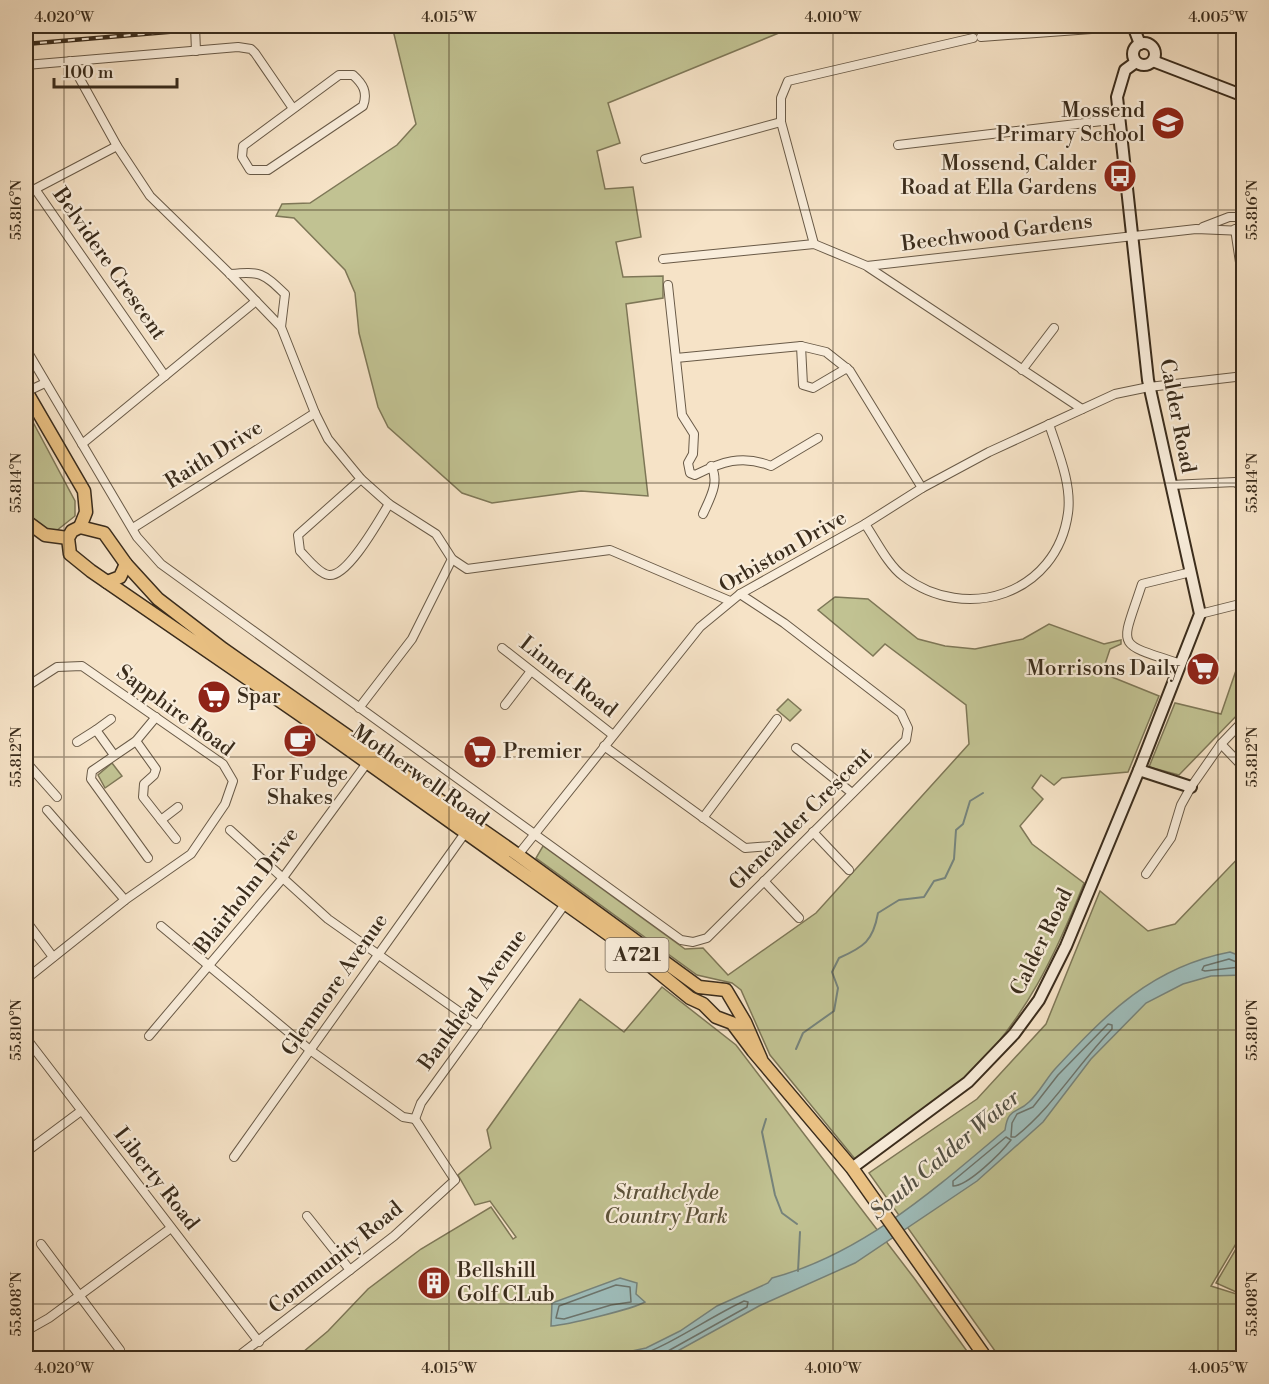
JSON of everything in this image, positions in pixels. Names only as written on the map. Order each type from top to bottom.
[{"type":"main road","points":[[26,392],[84,491],[86,512],[81,527],[72,531],[68,538],[45,535],[26,521]]},
{"type":"main road","name":"Motherwell Road","points":[[81,527],[104,533],[126,564],[158,599],[223,649],[518,855],[699,987],[715,990]]},
{"type":"main road","name":"Motherwell Road","points":[[68,538],[70,554],[107,582],[367,763],[636,954],[690,998],[706,1007]]},
{"type":"main road","points":[[107,582],[120,577],[126,564]]},
{"type":"main road","points":[[706,1007],[708,996],[715,990]]},
{"type":"main road","name":"A721","points":[[715,990],[726,990],[761,1059]]},
{"type":"main road","points":[[722,1018],[728,1016],[734,1003]]},
{"type":"main road","name":"A721","points":[[706,1007],[711,1014],[732,1023],[852,1168],[986,1359]]},
{"type":"street","points":[[195,26],[196,51]]},
{"type":"street","points":[[663,259],[814,244],[781,122],[781,98],[788,81],[977,37],[1133,26],[1140,44]]},
{"type":"street","points":[[1140,44],[1148,44],[1153,48],[1153,61],[1145,66],[1136,62],[1133,51],[1140,44]]},
{"type":"street","points":[[26,65],[238,47],[250,49],[292,108]]},
{"type":"street","points":[[70,61],[117,146],[150,196],[281,327],[328,439],[361,479],[389,504],[436,534],[452,559],[467,569],[610,550],[730,601]]},
{"type":"street","points":[[1153,61],[1244,96]]},
{"type":"street","name":"Calder Road","points":[[852,1168],[968,1082],[1014,1034],[1039,1000],[1066,946],[1139,770],[1200,614],[1149,387],[1131,236],[1119,119],[1119,84],[1125,70],[1136,62]]},
{"type":"street","points":[[339,75],[353,75],[366,93],[363,106],[323,134],[268,170],[250,170],[242,157],[243,146],[292,108],[339,75]]},
{"type":"street","points":[[898,145],[1119,119]]},
{"type":"street","points":[[645,159],[781,122]]},
{"type":"street","name":"Belvidere Crescent","points":[[117,146],[35,189],[165,376]]},
{"type":"street","points":[[1196,229],[1229,217],[1244,217]]},
{"type":"street","points":[[1196,229],[1239,230],[1244,289]]},
{"type":"street","name":"Beechwood Gardens","points":[[867,266],[1196,229]]},
{"type":"street","name":"Beechwood Gardens","points":[[814,244],[867,266],[1082,409]]},
{"type":"street","points":[[230,274],[256,271],[264,274],[285,294],[281,327]]},
{"type":"street","points":[[668,285],[682,415],[694,434],[693,454],[688,469],[690,474],[695,475],[711,466],[740,458],[771,466],[818,438]]},
{"type":"street","points":[[82,444],[256,301]]},
{"type":"street","points":[[1022,370],[1054,328]]},
{"type":"street","points":[[676,358],[801,345],[826,352],[846,368],[922,488]]},
{"type":"street","points":[[801,345],[802,385],[807,388],[813,388],[846,368]]},
{"type":"street","name":"Motherwell Road","points":[[26,350],[133,528],[160,564],[533,835]]},
{"type":"street","name":"Orbiston Drive","points":[[518,855],[700,627],[740,594],[865,525],[922,488],[1049,424],[1115,394],[1149,387],[1244,376]]},
{"type":"street","points":[[26,392],[45,382]]},
{"type":"street","name":"Raith Drive","points":[[133,528],[315,412]]},
{"type":"street","points":[[865,525],[901,575],[922,588],[940,595],[977,600],[1010,592],[1040,571],[1062,542],[1069,511],[1068,495],[1049,424]]},
{"type":"street","points":[[704,514],[715,485],[715,474],[711,466]]},
{"type":"street","points":[[361,479],[298,535],[300,551],[324,573],[333,575],[345,570],[389,504]]},
{"type":"street","points":[[1171,485],[1235,482],[1244,488]]},
{"type":"street","points":[[359,708],[412,639],[452,559]]},
{"type":"street","points":[[1181,664],[1136,649],[1128,643],[1125,633],[1142,584],[1191,572]]},
{"type":"street","name":"Glencalder Crescent","points":[[533,835],[681,940],[693,942],[707,938],[906,740],[908,728],[902,713],[784,623],[740,594]]},
{"type":"street","points":[[1200,614],[1244,603]]},
{"type":"street","name":"Linnet Road","points":[[502,648],[613,735]]},
{"type":"street","name":"Sapphire Road","points":[[26,687],[57,667],[82,666],[223,764],[233,781],[225,804],[191,854],[125,900],[26,979]]},
{"type":"street","points":[[505,705],[531,671]]},
{"type":"street","points":[[148,858],[91,779],[92,771],[136,741],[156,717]]},
{"type":"street","points":[[76,742],[111,719]]},
{"type":"street","points":[[703,818],[777,719]]},
{"type":"street","points":[[1146,874],[1171,838],[1181,805],[1191,787],[1221,744],[1244,720]]},
{"type":"street","points":[[96,730],[114,755]]},
{"type":"street","points":[[136,741],[156,769],[154,775],[144,784],[143,797],[176,839]]},
{"type":"street","points":[[1221,744],[1244,768]]},
{"type":"street","points":[[604,746],[745,848],[772,846]]},
{"type":"street","points":[[796,748],[852,793]]},
{"type":"street","points":[[26,762],[57,797]]},
{"type":"street","name":"Blairholm Drive","points":[[149,1036],[210,967],[282,879],[367,763]]},
{"type":"street","points":[[1139,770],[1191,787]]},
{"type":"street","points":[[161,820],[178,807]]},
{"type":"street","points":[[47,810],[125,900]]},
{"type":"street","points":[[230,830],[282,879],[377,956],[477,1025]]},
{"type":"street","points":[[813,832],[849,870]]},
{"type":"street","name":"Glenmore Avenue","points":[[234,1158],[465,833]]},
{"type":"street","points":[[764,881],[800,918]]},
{"type":"street","name":"Bankhead Avenue","points":[[415,1119],[421,1103],[565,904]]},
{"type":"street","points":[[26,921],[53,957]]},
{"type":"street","points":[[162,926],[310,1050],[403,1118],[415,1119]]},
{"type":"street","name":"Liberty Road","points":[[26,1038],[259,1342]]},
{"type":"street","points":[[26,1152],[81,1111]]},
{"type":"street","name":"Community Road","points":[[236,1359],[413,1220],[455,1180],[415,1119]]},
{"type":"street","points":[[308,1216],[350,1270]]},
{"type":"street","points":[[26,1331],[49,1318],[171,1228]]},
{"type":"street","points":[[41,1244],[120,1350]]},
{"type":"green space","points":[[392,26],[796,26],[608,103],[620,143],[597,151],[605,189],[633,187],[641,237],[616,242],[623,277],[663,276],[663,298],[626,304],[648,496],[581,491],[492,503],[462,493],[388,427],[378,407],[359,333],[355,293],[345,270],[294,218],[276,216],[282,204],[310,203],[397,145],[416,124]]},
{"type":"green space","points":[[26,409],[75,501],[75,516],[56,531],[49,530],[26,514]]},
{"type":"green space","points":[[835,597],[868,599],[918,639],[945,646],[975,649],[1023,639],[1049,624],[1104,644],[1121,640],[1121,644],[1110,649],[1102,673],[1159,696],[1128,772],[1062,778],[1054,785],[1041,775],[1032,788],[1043,799],[1020,826],[1032,844],[1084,883],[1050,960],[1023,1009],[989,1053],[956,1086],[855,1159],[770,1055],[741,990],[732,983],[697,975],[536,858],[543,846],[685,949],[703,948],[728,975],[816,913],[969,744],[966,705],[885,644],[873,656],[818,610]]},
{"type":"green space","points":[[1241,656],[1243,658],[1243,709],[1179,775],[1149,767],[1175,703],[1221,714]]},
{"type":"green space","points":[[788,699],[801,710],[790,721],[777,710]]},
{"type":"green space","points":[[112,763],[122,776],[105,788],[98,775]]},
{"type":"green space","points":[[1243,853],[1243,1232],[1211,1286],[1243,1296],[1243,1358],[1000,1358],[869,1173],[977,1099],[1046,1024],[1100,891],[1148,931],[1175,924]]},
{"type":"green space","name":"Strathclyde Country Park","points":[[662,987],[736,1045],[914,1278],[972,1358],[296,1358],[328,1331],[368,1289],[421,1249],[491,1207],[513,1239],[516,1237],[490,1201],[475,1205],[458,1175],[491,1148],[487,1130],[580,999],[624,1032]]},
{"type":"green space","points":[[1243,1237],[1244,1294],[1243,1295],[1216,1283]]},
{"type":"water","name":"South Calder Water","points":[[1230,952],[1243,957],[1243,975],[1211,976],[1183,984],[1146,1003],[1091,1059],[1043,1122],[977,1181],[855,1263],[759,1306],[665,1358],[599,1358],[646,1348],[680,1331],[717,1306],[768,1283],[772,1278],[837,1253],[867,1236],[952,1175],[1005,1130],[1011,1114],[1025,1106],[1055,1069],[1093,1029],[1133,995],[1177,969],[1202,959]]},
{"type":"water","points":[[620,1278],[637,1283],[636,1294],[645,1302],[628,1309],[551,1326],[552,1303]]},
{"type":"waterway","points":[[796,1049],[803,1033],[834,1011],[838,988],[832,972],[839,958],[861,946],[870,937],[878,913],[899,900],[924,897],[934,881],[945,878],[954,859],[956,830],[963,824],[970,801],[983,793]]},
{"type":"waterway","points":[[766,1119],[762,1132],[775,1195],[782,1213],[797,1224]]},
{"type":"waterway","points":[[798,1271],[800,1232]]},
{"type":"railway","points":[[26,44],[238,26]]},
{"type":"place","name":"Mossend Primary School","points":[[1168,123]]},
{"type":"place","name":"Mossend, Calder Road at Ella Gardens","points":[[1120,176]]},
{"type":"place","name":"Morrisons Daily","points":[[1203,669]]},
{"type":"place","name":"Spar","points":[[214,697]]},
{"type":"place","name":"For Fudge Shakes","points":[[300,741]]},
{"type":"place","name":"Premier","points":[[480,752]]},
{"type":"place","name":"Bellshill Golf CLub","points":[[434,1283]]}]
